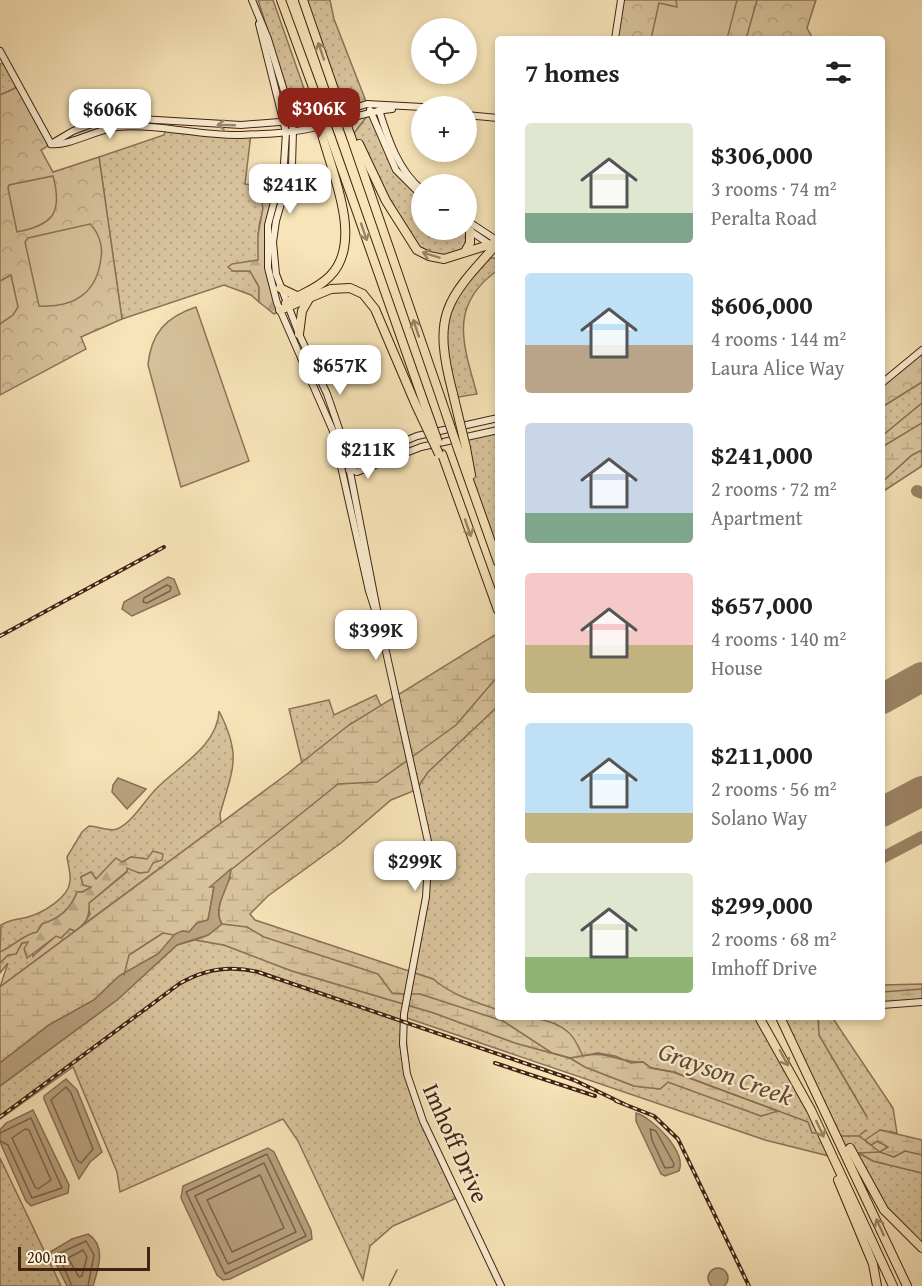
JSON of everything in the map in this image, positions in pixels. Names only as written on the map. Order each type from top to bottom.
[{"type":"highway","points":[[281,0],[419,401],[448,472],[495,602]]},
{"type":"highway","points":[[303,0],[353,137],[440,396],[462,448]]},
{"type":"highway","points":[[353,137],[386,201],[413,246],[423,254],[437,258],[450,258],[495,244]]},
{"type":"highway","points":[[285,307],[297,296],[331,276],[340,265],[347,241],[327,138]]},
{"type":"highway","points":[[465,252],[470,240]]},
{"type":"highway","points":[[495,245],[456,290],[445,322],[443,351],[462,448],[473,490],[495,553]]},
{"type":"highway","points":[[483,260],[495,258]]},
{"type":"highway","points":[[285,307],[341,287],[357,290],[370,301],[419,401]]},
{"type":"highway","points":[[280,288],[297,296]]},
{"type":"highway","points":[[299,334],[302,311],[310,297]]},
{"type":"highway","points":[[761,1020],[811,1110],[893,1286]]},
{"type":"highway","points":[[782,1020],[797,1050],[807,1060],[907,1286]]},
{"type":"highway","points":[[831,1154],[873,1264],[877,1286]]},
{"type":"highway","points":[[854,1164],[884,1210],[906,1235],[922,1248]]},
{"type":"street","points":[[252,0],[268,39],[292,120],[284,164],[268,225],[267,244],[271,280],[285,307]]},
{"type":"street","points":[[615,36],[621,0]]},
{"type":"street","points":[[258,18],[261,41],[284,121],[289,131],[292,166],[276,221],[273,242],[285,307]]},
{"type":"street","points":[[0,51],[51,144]]},
{"type":"street","points":[[367,104],[396,170],[411,185]]},
{"type":"street","points":[[51,144],[73,131],[100,121],[123,117],[232,125],[318,119],[367,104],[411,108]]},
{"type":"street","points":[[51,144],[61,145],[92,132],[124,127],[238,135],[289,131],[322,126],[379,110],[411,109]]},
{"type":"street","points":[[379,110],[393,151],[411,179]]},
{"type":"street","points":[[477,114],[495,116]]},
{"type":"street","points":[[477,229],[495,243]]},
{"type":"street","points":[[477,234],[495,243]]},
{"type":"street","name":"Imhoff Drive","points":[[285,307],[327,394],[345,446],[379,620],[429,846],[429,872],[404,1014],[405,1059],[416,1106],[501,1286]]},
{"type":"street","name":"Imhoff Drive","points":[[285,307],[333,431],[375,617],[379,620]]},
{"type":"street","points":[[885,381],[922,350]]},
{"type":"street","points":[[343,473],[351,469],[355,462],[402,442],[441,430],[495,419]]},
{"type":"street","points":[[351,469],[357,472],[414,449],[495,431]]},
{"type":"street","points":[[345,446],[350,451],[364,454],[396,441],[402,442]]},
{"type":"street","points":[[885,1005],[922,1002]]},
{"type":"green space","points":[[258,0],[273,0],[313,114],[299,115],[294,111]]},
{"type":"green space","points":[[302,0],[330,0],[334,19],[367,104],[343,111]]},
{"type":"green space","points":[[621,0],[816,0],[807,28],[811,36],[615,36]]},
{"type":"green space","points":[[676,0],[737,0],[728,36],[652,36],[659,3],[677,7]]},
{"type":"green space","points":[[6,63],[20,86],[0,95],[0,64]]},
{"type":"green space","points":[[20,86],[51,144],[41,150],[53,172],[99,157],[122,319],[81,337],[86,349],[0,395],[0,95]]},
{"type":"green space","points":[[370,112],[388,157],[411,184],[411,234],[351,137]]},
{"type":"green space","points":[[166,129],[251,134],[245,184],[278,188],[262,214],[258,239],[259,260],[247,263],[233,271],[250,271],[259,287],[259,302],[251,295],[224,285],[122,319],[99,157],[164,135]]},
{"type":"green space","points":[[53,176],[57,199],[52,215],[39,225],[17,232],[9,185]]},
{"type":"green space","points":[[265,193],[276,195],[269,240],[272,280],[280,310],[274,314],[259,302],[259,287],[250,271],[233,271],[228,267],[232,264],[258,260],[258,235],[263,208],[261,199]]},
{"type":"green space","points":[[90,224],[100,240],[101,249],[99,270],[95,281],[82,296],[73,301],[52,306],[39,306],[25,242],[28,238]]},
{"type":"green space","points":[[415,240],[466,240],[465,252],[450,258],[423,253]]},
{"type":"green space","points":[[495,258],[495,272],[482,283],[472,297],[466,311],[464,326],[467,358],[477,394],[453,398],[445,365],[447,311],[483,259]]},
{"type":"green space","points":[[11,275],[18,307],[13,315],[0,324],[0,281]]},
{"type":"green space","points":[[196,307],[249,461],[181,487],[148,365],[153,344],[162,328],[176,316]]},
{"type":"green space","points":[[922,350],[922,382],[885,405],[885,381]]},
{"type":"green space","points":[[922,382],[922,403],[885,434],[885,405]]},
{"type":"green space","points":[[922,403],[922,450],[912,455],[885,479],[885,434]]},
{"type":"green space","points":[[495,431],[495,553],[473,490],[463,436]]},
{"type":"green space","points":[[922,450],[922,466],[885,490],[885,479],[912,455]]},
{"type":"green space","points":[[495,635],[495,709],[428,772],[416,790],[391,800],[341,843],[268,896],[250,914],[255,920],[433,979],[456,994],[495,1009],[495,1020],[544,1020],[553,1023],[570,1034],[583,1056],[600,1055],[643,1062],[651,1068],[673,1072],[778,1111],[761,1116],[668,1082],[660,1089],[634,1086],[585,1067],[570,1058],[515,1043],[434,1013],[292,971],[224,945],[195,940],[208,935],[221,924],[219,913],[221,900],[231,877],[214,887],[208,920],[197,923],[189,932],[183,931],[158,954],[119,976],[94,1000],[49,1025],[0,1063],[0,987],[287,774],[349,725]]},
{"type":"green space","points":[[376,695],[381,706],[349,725],[302,763],[289,709],[329,700],[334,715]]},
{"type":"green space","points":[[495,709],[495,1009],[463,998],[445,989],[433,979],[412,973],[420,937],[429,846],[416,790],[428,772]]},
{"type":"green space","points":[[219,711],[233,751],[231,773],[220,814],[221,823],[84,924],[90,914],[88,904],[127,872],[126,868],[147,859],[131,857],[96,879],[91,872],[81,877],[83,885],[92,887],[77,892],[68,908],[59,916],[42,924],[37,933],[27,936],[0,952],[1,925],[40,912],[54,904],[65,893],[70,878],[67,857],[82,832],[89,826],[114,830],[128,822],[156,789],[204,745],[212,735]]},
{"type":"green space","points":[[153,851],[163,854],[162,860],[153,863],[148,872],[139,873],[127,868],[127,871],[89,903],[86,919],[75,931],[70,929],[61,938],[56,936],[27,958],[24,949],[28,942],[22,943],[16,954],[8,955],[0,963],[0,952],[37,932],[42,924],[64,912],[77,892],[83,892],[91,887],[83,885],[81,877],[91,872],[96,879],[116,858],[122,862],[131,857],[147,859]]},
{"type":"green space","points":[[70,929],[75,931],[0,987],[8,963],[0,973],[0,963],[8,955],[16,954],[22,943],[29,942],[33,956],[56,936]]},
{"type":"green space","points":[[195,940],[224,945],[292,971],[434,1013],[515,1043],[570,1058],[585,1067],[634,1086],[660,1089],[668,1082],[761,1116],[777,1111],[674,1072],[651,1068],[643,1062],[600,1055],[583,1057],[566,1032],[555,1025],[539,1020],[761,1020],[833,1157],[765,1140],[404,1017],[411,1090],[459,1197],[393,1226],[370,1246],[363,1280],[298,1141],[283,1119],[120,1192],[117,1172],[73,1067],[0,1119],[0,1086],[117,1000],[177,945]]},
{"type":"green space","points":[[922,984],[922,1002],[885,1005],[885,985]]},
{"type":"green space","points":[[780,1020],[834,1020],[893,1108],[897,1133],[880,1130],[878,1141],[888,1147],[880,1152],[860,1154],[873,1161],[922,1173],[922,1248],[897,1225],[859,1180]]},
{"type":"green space","points":[[880,1130],[922,1140],[922,1173],[873,1161],[859,1153],[880,1152],[888,1147],[878,1141],[871,1145],[865,1140]]},
{"type":"green space","points":[[0,1158],[61,1286],[0,1286]]},
{"type":"water","points":[[168,577],[174,579],[180,594],[132,616],[122,609],[124,602]]},
{"type":"water","points":[[118,778],[146,789],[127,809],[112,792],[113,785]]},
{"type":"water","points":[[231,869],[220,903],[219,917],[222,924],[208,935],[177,945],[117,1000],[0,1086],[0,1063],[49,1025],[94,1000],[119,976],[158,954],[175,934],[182,931],[189,932],[197,923],[208,920],[214,887],[210,887]]},
{"type":"water","points":[[66,1079],[77,1090],[102,1152],[90,1162],[79,1179],[44,1099],[44,1096]]},
{"type":"water","points":[[33,1110],[69,1185],[68,1193],[31,1206],[26,1201],[0,1142],[0,1130],[6,1123]]},
{"type":"water","points":[[636,1113],[651,1122],[667,1137],[678,1155],[679,1171],[665,1176],[661,1174],[636,1121]]},
{"type":"water","points":[[268,1148],[274,1152],[311,1230],[312,1239],[230,1279],[223,1280],[217,1275],[181,1198],[183,1186]]},
{"type":"water","points":[[88,1234],[98,1245],[100,1258],[93,1286],[67,1286],[50,1252],[72,1239]]},
{"type":"water","points":[[714,1268],[722,1268],[728,1274],[728,1282],[723,1287],[713,1287],[708,1282],[708,1274]]},
{"type":"waterway","points":[[747,36],[757,0]]},
{"type":"waterway","points":[[885,445],[922,423]]},
{"type":"waterway","points":[[412,757],[456,725],[495,680]]},
{"type":"waterway","points":[[232,869],[338,784],[377,782],[408,760]]},
{"type":"waterway","name":"Grayson Creek","points":[[222,924],[247,927],[264,937],[378,974],[392,993],[405,994]]},
{"type":"waterway","points":[[124,975],[129,955],[163,933],[174,935]]},
{"type":"waterway","points":[[885,992],[922,989]]},
{"type":"waterway","name":"Grayson Creek","points":[[410,994],[420,994],[495,1018]]},
{"type":"waterway","name":"Grayson Creek","points":[[500,1020],[552,1053],[570,1058],[598,1053],[615,1056],[631,1063],[643,1062],[651,1068],[673,1072],[808,1122],[812,1133],[819,1133]]},
{"type":"waterway","points":[[818,1020],[819,1035],[867,1117]]},
{"type":"waterway","points":[[860,1135],[866,1130]]},
{"type":"waterway","name":"Grayson Creek","points":[[841,1136],[859,1136],[880,1152],[894,1157],[905,1151],[922,1155]]},
{"type":"waterway","points":[[389,1286],[397,1270]]},
{"type":"taxiway","points":[[917,491],[922,493]]},
{"type":"taxiway","points":[[885,856],[922,837]]},
{"type":"runway","points":[[885,697],[922,677]]},
{"type":"runway","points":[[885,810],[922,791]]},
{"type":"railway","points":[[0,636],[164,547]]},
{"type":"railway","points":[[0,1117],[179,984],[198,975],[227,969],[258,972],[574,1080],[624,1104]]},
{"type":"railway","points":[[495,1063],[595,1096]]},
{"type":"railway","points":[[616,1101],[654,1116],[678,1139],[749,1286]]}]
